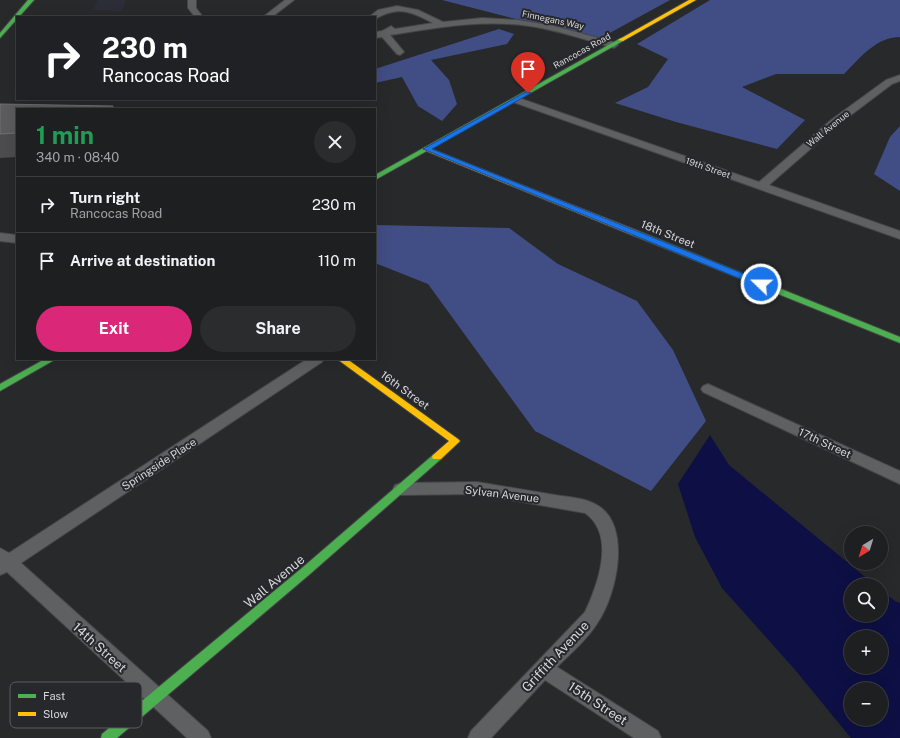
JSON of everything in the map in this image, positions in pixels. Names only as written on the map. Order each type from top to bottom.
[{"type":"main road","points":[[17,16],[31,0]]},
{"type":"main road","name":"Rancocas Road","points":[[376,177],[693,0]]},
{"type":"main road","points":[[0,36],[16,17]]},
{"type":"main road","name":"18th Street","points":[[426,149],[900,340]]},
{"type":"main road","points":[[0,388],[50,360]]},
{"type":"main road","name":"16th Street","points":[[342,360],[455,441]]},
{"type":"main road","name":"Wall Avenue","points":[[142,709],[306,571],[455,441]]},
{"type":"main road","name":"Wall Avenue","points":[[107,738],[119,728]]},
{"type":"street","points":[[192,0],[192,8],[198,16]]},
{"type":"street","points":[[268,16],[290,0]]},
{"type":"street","points":[[373,16],[387,8],[404,7],[420,12],[440,24]]},
{"type":"street","name":"Finnegans Way","points":[[379,33],[440,24],[473,21],[519,22],[543,26],[614,45]]},
{"type":"street","points":[[379,33],[400,52]]},
{"type":"street","name":"Wall Avenue","points":[[761,186],[835,122],[890,82],[900,78]]},
{"type":"street","name":"19th Street","points":[[516,100],[900,235]]},
{"type":"street","points":[[0,237],[16,239]]},
{"type":"street","name":"Springside Place","points":[[3,562],[315,360]]},
{"type":"street","name":"17th Street","points":[[708,389],[900,478]]},
{"type":"street","name":"Sylvan Avenue","points":[[401,489],[477,488],[578,505],[590,508],[600,515]]},
{"type":"street","name":"Griffith Avenue","points":[[478,738],[592,617],[608,577],[610,549],[609,536],[600,515]]},
{"type":"street","name":"14th Street","points":[[3,562],[139,682]]},
{"type":"street","name":"15th Street","points":[[544,669],[651,738]]},
{"type":"street","name":"14th Street","points":[[142,685],[201,738]]},
{"type":"shaded area","points":[[98,0],[126,0],[122,11],[92,10]]},
{"type":"shaded area","points":[[442,0],[670,0],[597,40]]},
{"type":"shaded area","points":[[710,0],[900,0],[900,37],[891,38],[876,44],[862,55],[844,74],[776,74],[742,87],[805,120],[777,149],[676,122],[615,103],[648,87],[668,59],[637,44]]},
{"type":"shaded area","points":[[499,29],[514,34],[507,44],[431,60],[449,80],[457,104],[442,121],[418,106],[402,77],[376,83],[376,69]]},
{"type":"shaded area","points":[[900,126],[900,191],[874,174],[890,137]]},
{"type":"shaded area","points":[[376,225],[509,228],[558,264],[637,301],[673,350],[706,421],[651,491],[535,431],[428,284],[376,263]]},
{"type":"shaded area","points":[[710,435],[729,465],[844,560],[844,570],[857,570],[866,578],[844,578],[844,622],[888,622],[888,596],[900,603],[900,738],[851,738],[796,671],[722,588],[695,537],[678,484]]},
{"type":"building","points":[[0,104],[113,106],[112,108],[16,108],[16,133],[0,134]]},
{"type":"traffic: fast","points":[[17,16],[31,0]]},
{"type":"traffic: fast","points":[[0,36],[16,17]]},
{"type":"traffic: fast","points":[[376,177],[621,40]]},
{"type":"traffic: fast","points":[[635,233],[900,340]]},
{"type":"traffic: fast","points":[[0,388],[50,360]]},
{"type":"traffic: fast","points":[[142,709],[306,571],[437,457]]},
{"type":"traffic: fast","points":[[107,738],[119,728]]},
{"type":"traffic: slow","points":[[621,40],[693,0]]},
{"type":"traffic: slow","points":[[426,149],[635,233]]},
{"type":"traffic: slow","points":[[342,360],[455,441],[437,457]]},
{"type":"route","points":[[528,93],[426,149],[761,284]]}]
